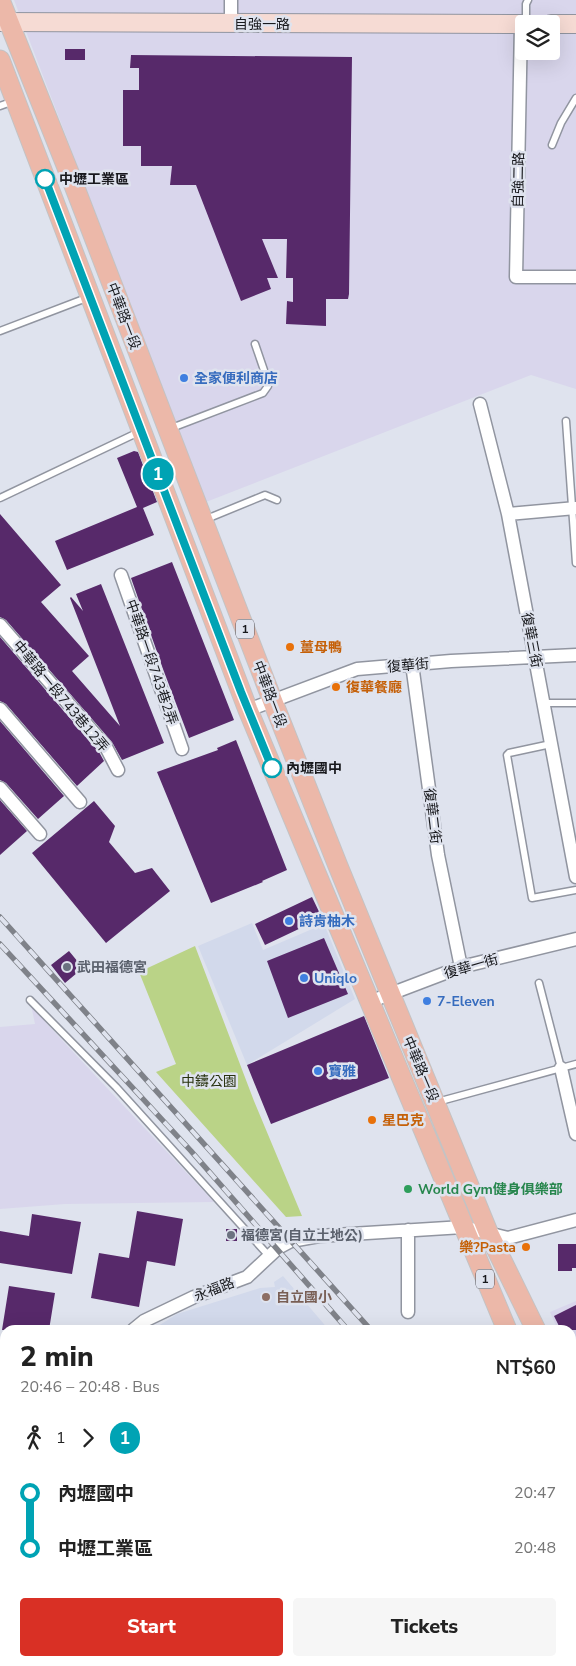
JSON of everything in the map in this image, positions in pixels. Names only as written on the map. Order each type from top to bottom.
[{"type":"main road","name":"1","points":[[0,0],[4,22]]},
{"type":"main road","name":"中華路一段","points":[[4,22],[70,175],[273,702],[389,993],[488,1232],[534,1325]]},
{"type":"main road","name":"中華路一段","points":[[0,60],[8,103],[90,297],[248,710],[505,1325]]},
{"type":"street","points":[[231,0],[231,24]]},
{"type":"street","name":"自強一路","points":[[4,22],[515,24]]},
{"type":"street","points":[[560,24],[576,24]]},
{"type":"street","name":"自強二路","points":[[523,60],[516,277],[576,277]]},
{"type":"street","name":"復華三街","points":[[480,404],[508,514],[551,744],[570,816],[576,877]]},
{"type":"street","points":[[508,514],[575,508]]},
{"type":"street","name":"中華路一段743巷2弄","points":[[121,575],[182,749]]},
{"type":"street","name":"中華路一段743巷12弄","points":[[0,625],[106,747],[118,770]]},
{"type":"street","name":"復華街","points":[[248,710],[358,669],[535,656],[576,655]]},
{"type":"street","name":"復華二街","points":[[412,664],[438,855],[461,967]]},
{"type":"street","points":[[0,709],[80,802]]},
{"type":"street","points":[[0,788],[40,834]]},
{"type":"street","name":"復華一街","points":[[370,1002],[389,993],[461,967],[576,939]]},
{"type":"street","points":[[560,1068],[576,1134]]},
{"type":"street","points":[[408,1312],[408,1230],[463,1227],[508,1238],[576,1220]]},
{"type":"street","name":"永福路","points":[[138,1325],[144,1320],[194,1297],[247,1277],[269,1256],[291,1241],[319,1236],[408,1230]]},
{"type":"lane","points":[[525,15],[528,0]]},
{"type":"lane","points":[[552,145],[561,123],[576,98]]},
{"type":"lane","points":[[0,331],[90,297]]},
{"type":"lane","points":[[168,430],[263,393],[268,386],[268,382],[255,344]]},
{"type":"lane","points":[[566,421],[575,508],[576,563]]},
{"type":"lane","points":[[0,498],[142,431]]},
{"type":"lane","points":[[203,521],[265,495],[277,500]]},
{"type":"lane","points":[[544,703],[576,703]]},
{"type":"lane","points":[[551,744],[509,753],[507,755],[510,777],[532,898],[576,890]]},
{"type":"lane","points":[[539,983],[560,1068]]},
{"type":"lane","points":[[30,1000],[116,1087],[269,1256]]},
{"type":"lane","points":[[435,1102],[576,1064]]},
{"type":"shaded area","points":[[14,0],[576,0],[576,389],[531,375],[206,502]]},
{"type":"shaded area","points":[[252,923],[263,950],[324,924],[355,999],[247,1065],[198,946]]},
{"type":"shaded area","points":[[30,1000],[46,1023],[214,1202],[65,1204],[0,1209],[0,1027],[35,1024]]},
{"type":"shaded area","name":"自立國小","points":[[283,1276],[325,1325],[160,1325],[177,1314],[260,1288],[275,1287],[274,1282]]},
{"type":"shaded area","points":[[576,1301],[576,1325],[556,1325],[550,1312]]},
{"type":"green space","name":"中鑄公園","points":[[195,946],[254,1101],[302,1216],[286,1217],[156,1072],[176,1064],[139,972]]},
{"type":"building","points":[[65,49],[85,49],[85,60],[65,60]]},
{"type":"building","points":[[131,55],[352,57],[349,294],[348,299],[326,299],[326,326],[286,324],[287,301],[293,302],[293,278],[286,278],[287,239],[262,239],[278,278],[267,278],[271,289],[241,301],[196,185],[170,185],[172,166],[141,166],[141,146],[123,146],[123,90],[139,90],[139,68],[130,68]]},
{"type":"building","points":[[134,451],[138,452],[157,502],[143,508],[154,535],[67,570],[55,541],[137,507],[117,458]]},
{"type":"building","points":[[0,514],[61,585],[41,602],[89,656],[72,671],[120,726],[70,598],[83,611],[76,594],[101,584],[164,743],[122,760],[112,742],[6,620],[0,617]]},
{"type":"building","points":[[172,562],[234,720],[189,738],[131,578]]},
{"type":"building","points":[[0,637],[99,752],[104,761],[77,786],[6,704],[0,701]]},
{"type":"building","points":[[0,721],[64,796],[38,819],[6,783],[0,780]]},
{"type":"building","points":[[236,740],[287,870],[211,903],[157,772],[218,750],[217,748]]},
{"type":"building","points":[[0,800],[27,831],[0,855]]},
{"type":"building","points":[[94,801],[115,826],[109,842],[135,873],[152,868],[170,891],[106,943],[32,853]]},
{"type":"building","name":"詩肯柚木","points":[[312,897],[322,918],[265,945],[255,924]]},
{"type":"building","points":[[324,938],[348,994],[288,1018],[267,961]]},
{"type":"building","name":"武田福德宮","points":[[69,951],[83,968],[65,983],[51,965]]},
{"type":"building","name":"寶雅","points":[[364,1016],[389,1078],[271,1124],[247,1065]]},
{"type":"building","points":[[137,1211],[183,1219],[175,1266],[147,1261],[139,1307],[91,1298],[99,1253],[129,1258]]},
{"type":"building","points":[[32,1214],[81,1222],[72,1274],[0,1263],[0,1231],[29,1236]]},
{"type":"building","name":"福德宮(自立土地公)","points":[[226,1229],[237,1229],[237,1241],[226,1241]]},
{"type":"building","points":[[558,1244],[576,1244],[576,1268],[572,1268],[572,1271],[558,1271]]},
{"type":"building","points":[[9,1286],[55,1293],[50,1325],[3,1325]]},
{"type":"building","points":[[576,1305],[576,1325],[558,1325],[554,1316]]},
{"type":"railway","points":[[0,917],[367,1325]]},
{"type":"railway","points":[[0,944],[191,1151],[344,1325]]},
{"type":"bus line","name":"1","points":[[45,179],[241,692],[272,768]]},
{"type":"place","name":"中壢工業區","points":[[45,179]]},
{"type":"place","name":"全家便利商店","points":[[184,378]]},
{"type":"place","name":"薑母鴨","points":[[290,647]]},
{"type":"place","name":"復華餐廳","points":[[336,687]]},
{"type":"place","name":"內壢國中","points":[[272,768]]},
{"type":"place","name":"詩肯柚木","points":[[289,921]]},
{"type":"place","name":"武田福德宮","points":[[67,967]]},
{"type":"place","name":"Uniqlo","points":[[304,978]]},
{"type":"place","name":"7-Eleven","points":[[427,1001]]},
{"type":"place","name":"寶雅","points":[[318,1071]]},
{"type":"place","name":"星巴克","points":[[372,1120]]},
{"type":"place","name":"World Gym健身俱樂部","points":[[408,1189]]},
{"type":"place","name":"福德宮(自立土地公)","points":[[231,1235]]},
{"type":"place","name":"樂?Pasta","points":[[526,1247]]},
{"type":"place","name":"自立國小","points":[[266,1297]]}]
